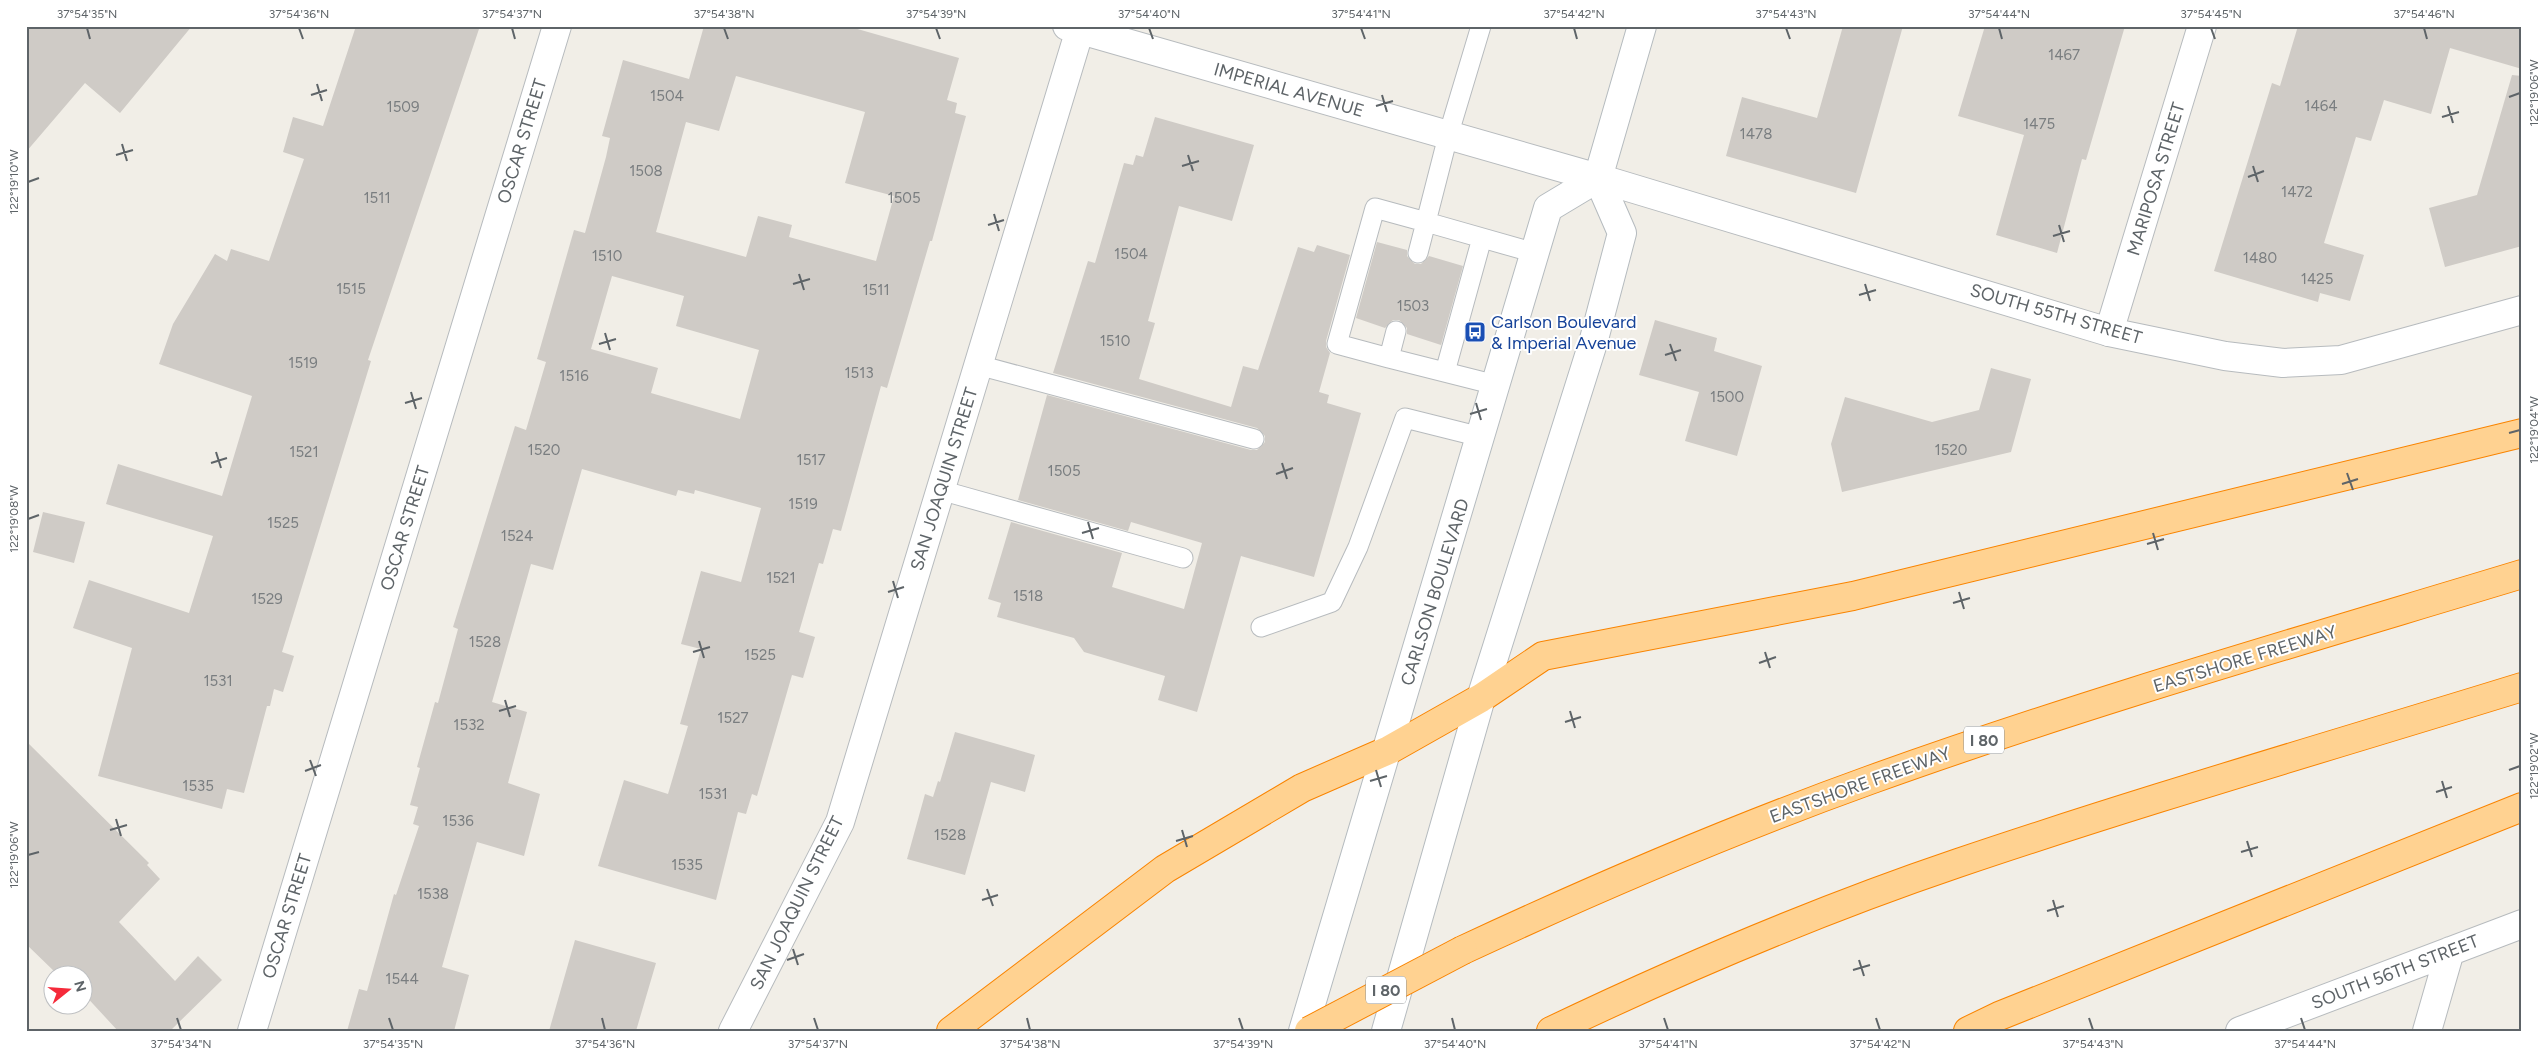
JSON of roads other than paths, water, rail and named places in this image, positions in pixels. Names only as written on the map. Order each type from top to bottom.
[{"type":"highway","points":[[951,1031],[1165,869],[1302,788],[1389,750],[1481,698],[1543,656],[1853,596],[2522,433]]},
{"type":"highway","name":"EASTSHORE FREEWAY","points":[[1309,1031],[1463,950],[1690,849],[1869,780],[2055,717],[2522,574]]},
{"type":"highway","points":[[1551,1031],[1688,968],[1777,931],[1956,864],[2522,687]]},
{"type":"highway","points":[[1968,1031],[2008,1012],[2522,807]]},
{"type":"street","name":"OSCAR STREET","points":[[252,1031],[557,26]]},
{"type":"street","points":[[1386,1031],[1481,698],[1593,343],[1622,233],[1598,178],[1642,26]]},
{"type":"street","name":"MARIPOSA STREET","points":[[2109,332],[2202,26]]},
{"type":"street","name":"IMPERIAL AVENUE","points":[[1076,28],[1598,178]]},
{"type":"street","name":"SAN JOAQUIN STREET","points":[[733,1031],[840,822],[978,365],[1076,28]]},
{"type":"street","name":"CARLSON BOULEVARD","points":[[1304,1031],[1389,750],[1548,208],[1598,178]]},
{"type":"street","name":"SOUTH 55TH STREET","points":[[1598,178],[2109,332],[2225,356],[2283,363],[2314,363],[2341,360],[2522,310]]},
{"type":"street","name":"SOUTH 56TH STREET","points":[[2240,1031],[2522,924]]},
{"type":"street","points":[[2427,1031],[2450,951]]},
{"type":"lane","points":[[1418,253],[1448,136],[1481,26]]},
{"type":"lane","points":[[1496,385],[1336,344],[1374,208],[1535,253]]},
{"type":"lane","points":[[1445,372],[1482,238]]},
{"type":"lane","points":[[1389,358],[1396,331]]},
{"type":"lane","points":[[978,365],[1254,439]]},
{"type":"lane","points":[[1261,627],[1332,602],[1358,547],[1405,418],[1481,437]]},
{"type":"lane","points":[[940,490],[1182,558]]},
{"type":"place","name":"Carlson Boulevard & Imperial Avenue","points":[[1475,332]]}]
